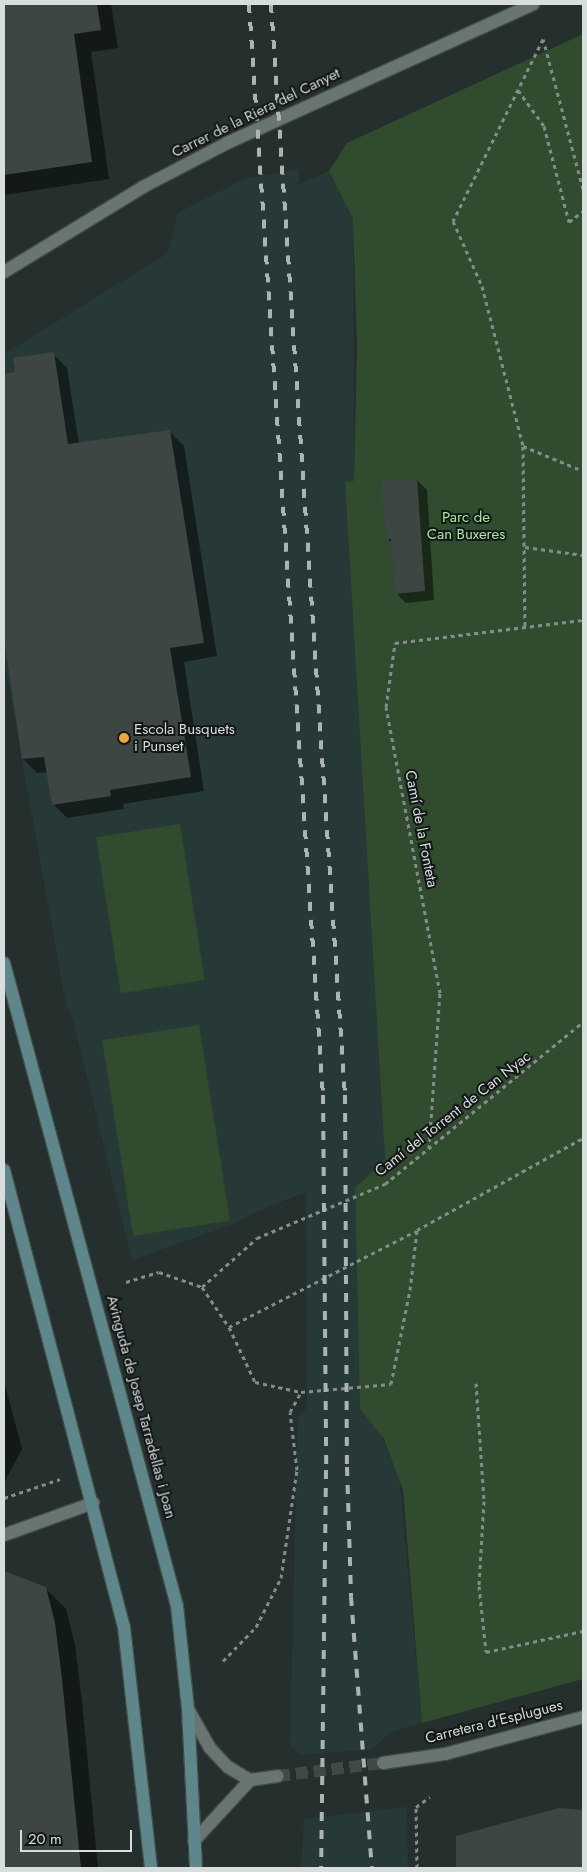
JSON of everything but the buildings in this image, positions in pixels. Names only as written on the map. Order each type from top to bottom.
[{"type":"street","name":"Carrer de la Riera del Canyet","points":[[4,272],[142,187],[227,143],[533,4]]},
{"type":"street","name":"Avinguda de Josep Tarradellas i Joan","points":[[4,963],[177,1606],[188,1709],[196,1868]]},
{"type":"street","points":[[4,1170],[93,1503],[124,1627],[151,1868]]},
{"type":"street","points":[[4,1535],[93,1503]]},
{"type":"street","points":[[188,1709],[210,1748],[228,1767],[250,1780],[278,1776]]},
{"type":"street","name":"Carretera d'Esplugues","points":[[382,1763],[445,1754],[583,1717]]},
{"type":"street","points":[[194,1841],[250,1780]]},
{"type":"path","points":[[583,189],[543,39],[453,221],[482,286],[523,446],[525,626],[583,620]]},
{"type":"path","points":[[518,90],[544,126],[569,222],[583,211]]},
{"type":"path","points":[[523,446],[583,471]]},
{"type":"path","points":[[525,547],[583,555]]},
{"type":"path","name":"Camí de la Fonteta","points":[[429,1149],[440,993],[386,707],[395,643],[525,626]]},
{"type":"path","name":"Camí del Torrent de Can Nyac","points":[[202,1287],[257,1238],[385,1184],[583,1022]]},
{"type":"path","points":[[229,1327],[417,1230],[583,1138]]},
{"type":"path","points":[[126,1282],[159,1272],[202,1287],[229,1327],[255,1382],[301,1392],[391,1384],[410,1290],[417,1230]]},
{"type":"path","points":[[476,1383],[484,1501],[479,1586],[486,1652],[583,1631]]},
{"type":"path","points":[[223,1661],[256,1627],[280,1578],[297,1470],[290,1412],[301,1392]]},
{"type":"path","points":[[4,1498],[65,1477]]},
{"type":"path","points":[[417,1868],[416,1807],[430,1796]]},
{"type":"shaded area","points":[[299,169],[299,184],[329,171],[353,219],[354,481],[345,483],[385,1160],[355,1188],[360,1409],[381,1435],[399,1476],[422,1723],[390,1732],[372,1749],[300,1755],[290,1745],[298,1418],[307,1408],[306,1192],[253,1213],[236,1223],[132,1260],[70,1009],[67,1010],[4,659],[4,354],[168,253],[178,213],[244,179]]},
{"type":"shaded area","points":[[407,1807],[408,1868],[301,1868],[304,1819]]},
{"type":"green space","name":"Parc de Can Buxeres","points":[[583,34],[583,1679],[422,1723],[403,1490],[384,1439],[360,1409],[355,1188],[385,1160],[345,482],[354,481],[357,347],[353,219],[329,171],[347,143]]},
{"type":"green space","points":[[180,824],[205,980],[121,993],[96,837]]},
{"type":"green space","points":[[199,1025],[230,1221],[133,1236],[102,1040]]},
{"type":"tunnel","points":[[278,1776],[383,1763]]},
{"type":"railway","points":[[249,4],[323,1095],[326,1470],[321,1868]]},
{"type":"railway","points":[[271,4],[345,1095],[347,1467],[351,1597],[372,1868]]},
{"type":"place","name":"Escola Busquets i Punset","points":[[124,738]]}]
